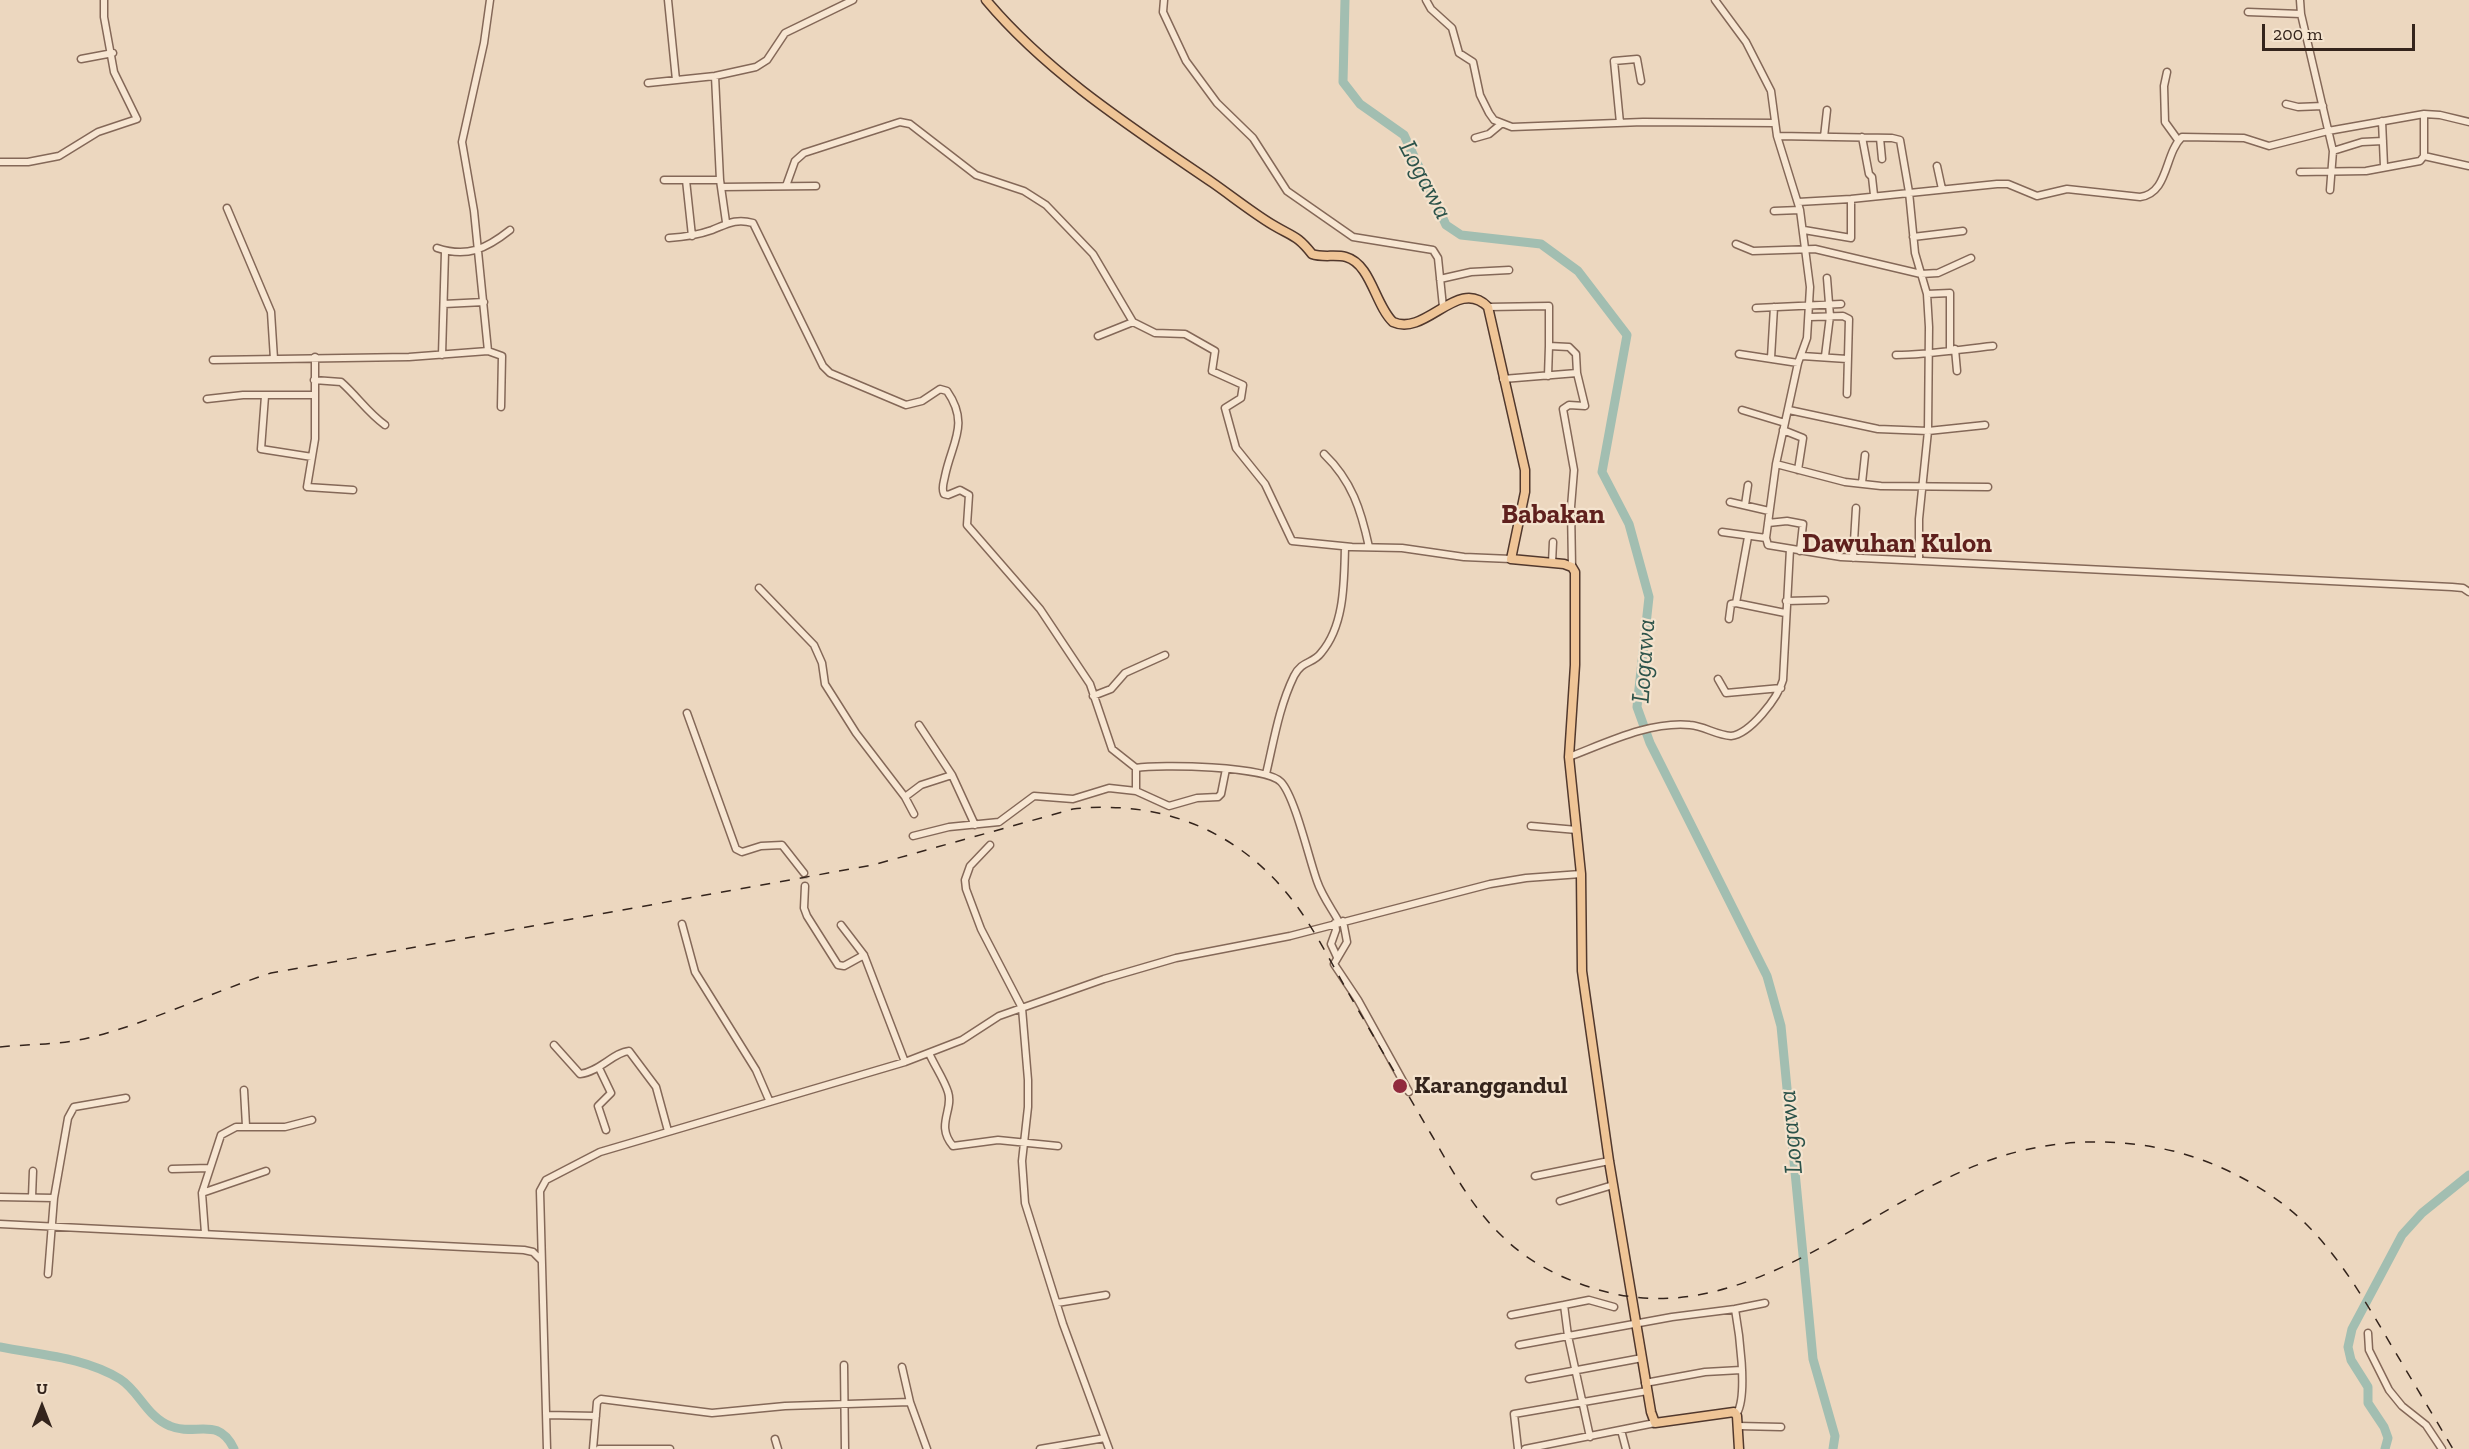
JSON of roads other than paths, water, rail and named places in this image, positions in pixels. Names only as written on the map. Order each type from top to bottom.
[{"type":"main road","points":[[986,0],[1044,58],[1077,86],[1172,155],[1272,224],[1298,237],[1312,254],[1347,257],[1354,261],[1363,271],[1383,310],[1393,322],[1411,324],[1468,298],[1480,300],[1488,307],[1526,479],[1511,559],[1572,567],[1575,572],[1575,665],[1569,757],[1581,874],[1580,921],[1583,987],[1646,1387],[1655,1423],[1727,1411],[1737,1413],[1739,1449]]},
{"type":"street","points":[[0,162],[28,162],[59,156],[98,132],[138,119],[117,80],[104,17],[104,0]]},
{"type":"street","points":[[488,351],[478,251],[462,142],[484,43],[490,0]]},
{"type":"street","points":[[668,0],[676,80]]},
{"type":"street","points":[[648,83],[715,76],[762,65],[784,33],[853,0]]},
{"type":"street","points":[[1164,0],[1163,12],[1180,52],[1217,103],[1253,138],[1287,191],[1353,237],[1374,242],[1431,248],[1438,256],[1443,308]]},
{"type":"street","points":[[1426,0],[1431,9],[1452,28],[1459,52],[1473,62],[1483,103],[1494,120],[1501,124],[1526,128],[1620,123],[1775,123]]},
{"type":"street","points":[[1715,0],[1746,42],[1771,91],[1777,136],[1798,202],[1806,248],[1810,317],[1776,464],[1766,538],[1770,546],[1853,558],[2438,586],[2463,588],[2469,592]]},
{"type":"street","points":[[2300,0],[2301,14],[2333,151],[2330,190]]},
{"type":"street","points":[[2248,12],[2301,14]]},
{"type":"street","points":[[81,59],[113,52]]},
{"type":"street","points":[[1620,123],[1615,61],[1637,58],[1641,81]]},
{"type":"street","points":[[2167,72],[2163,86],[2165,122],[2178,140]]},
{"type":"street","points":[[715,76],[721,183],[726,222]]},
{"type":"street","points":[[2286,104],[2298,107],[2323,106]]},
{"type":"street","points":[[1824,137],[1827,110]]},
{"type":"street","points":[[2300,172],[2366,171],[2420,160],[2424,156],[2424,114]]},
{"type":"street","points":[[1798,202],[1997,184],[2008,184],[2037,196],[2067,189],[2146,196],[2161,183],[2170,153],[2178,140],[2188,136],[2240,138],[2269,146],[2328,131],[2424,114],[2440,114],[2469,122]]},
{"type":"street","points":[[2382,121],[2384,166]]},
{"type":"street","points":[[786,186],[795,161],[804,153],[900,122],[910,124],[976,176],[1024,191],[1046,206],[1093,254],[1133,322],[1155,333],[1185,334],[1215,351],[1212,371],[1243,385],[1241,398],[1225,408],[1236,448],[1265,484],[1292,541],[1319,542],[1345,547],[1402,548],[1464,557],[1511,559]]},
{"type":"street","points":[[1475,138],[1489,134],[1501,124]]},
{"type":"street","points":[[1777,136],[1900,140],[1910,192],[1913,237],[1927,294],[1928,431],[1919,519],[1919,560]]},
{"type":"street","points":[[1862,137],[1874,195]]},
{"type":"street","points":[[1880,138],[1882,159]]},
{"type":"street","points":[[2333,151],[2362,142],[2383,141]]},
{"type":"street","points":[[2424,156],[2469,166]]},
{"type":"street","points":[[1937,166],[1942,189]]},
{"type":"street","points":[[664,180],[816,186]]},
{"type":"street","points":[[686,180],[692,236]]},
{"type":"street","points":[[1804,230],[1851,238],[1851,199]]},
{"type":"street","points":[[227,208],[271,312],[274,359]]},
{"type":"street","points":[[1774,212],[1800,210]]},
{"type":"street","points":[[669,238],[692,236],[713,230],[726,222],[746,221],[755,225],[823,366],[830,373],[906,405],[922,401],[940,389],[947,391],[958,409],[958,436],[952,449],[942,490],[948,495],[960,490],[969,495],[967,525],[1040,609],[1090,684],[1112,749],[1136,768],[1162,765],[1266,774],[1275,778],[1284,787],[1318,883],[1347,942],[1334,964],[1359,1000],[1409,1092]]},
{"type":"street","points":[[437,248],[445,252],[478,251],[496,242],[510,230]]},
{"type":"street","points":[[1913,237],[1963,231]]},
{"type":"street","points":[[1736,244],[1746,250],[1760,252],[1806,248],[1921,274],[1938,273],[1971,258]]},
{"type":"street","points":[[442,355],[445,252]]},
{"type":"street","points":[[1440,279],[1471,272],[1509,270]]},
{"type":"street","points":[[1825,356],[1830,316],[1827,278]]},
{"type":"street","points":[[1927,294],[1950,293],[1953,349],[1957,371]]},
{"type":"street","points":[[444,304],[484,302]]},
{"type":"street","points":[[1756,308],[1841,304]]},
{"type":"street","points":[[1488,307],[1549,306],[1548,376]]},
{"type":"street","points":[[1771,358],[1774,307]]},
{"type":"street","points":[[1810,317],[1843,316],[1849,320],[1847,394]]},
{"type":"street","points":[[1098,336],[1133,322]]},
{"type":"street","points":[[1549,346],[1572,349],[1576,354],[1577,373],[1584,406],[1569,405],[1563,409],[1574,470],[1571,507],[1572,567]]},
{"type":"street","points":[[1896,356],[1993,346]]},
{"type":"street","points":[[213,360],[442,355],[488,351],[502,356],[501,406]]},
{"type":"street","points":[[1739,354],[1798,363]]},
{"type":"street","points":[[1802,356],[1847,359]]},
{"type":"street","points":[[315,357],[313,394],[315,439],[308,488],[353,490]]},
{"type":"street","points":[[1503,379],[1577,373]]},
{"type":"street","points":[[314,380],[341,382],[366,405],[370,414],[386,425]]},
{"type":"street","points":[[207,399],[243,395],[313,394]]},
{"type":"street","points":[[265,396],[261,449],[312,457]]},
{"type":"street","points":[[1742,410],[1784,427],[1803,438],[1798,470]]},
{"type":"street","points":[[1789,410],[1878,429],[1928,431],[1985,425]]},
{"type":"street","points":[[1324,454],[1341,472],[1356,496],[1369,547]]},
{"type":"street","points":[[1862,483],[1865,455]]},
{"type":"street","points":[[1776,464],[1834,481],[1924,487],[1988,487]]},
{"type":"street","points":[[1745,505],[1748,485]]},
{"type":"street","points":[[1730,502],[1769,511]]},
{"type":"street","points":[[1853,558],[1856,508]]},
{"type":"street","points":[[1768,522],[1787,521],[1803,524],[1800,551]]},
{"type":"street","points":[[1722,532],[1766,538]]},
{"type":"street","points":[[1736,603],[1748,537]]},
{"type":"street","points":[[1552,563],[1553,542]]},
{"type":"street","points":[[1266,774],[1280,709],[1295,674],[1302,664],[1321,655],[1334,629],[1344,582],[1345,547]]},
{"type":"street","points":[[1569,757],[1635,733],[1661,727],[1693,725],[1724,736],[1735,736],[1747,728],[1772,703],[1781,688],[1784,671],[1785,613],[1790,549]]},
{"type":"street","points":[[759,588],[814,645],[822,663],[825,684],[856,733],[905,797],[914,814]]},
{"type":"street","points":[[1786,601],[1825,600]]},
{"type":"street","points":[[1729,619],[1731,604],[1736,603],[1785,613]]},
{"type":"street","points":[[1093,696],[1111,689],[1125,673],[1165,655]]},
{"type":"street","points":[[1718,679],[1726,693],[1781,688]]},
{"type":"street","points":[[687,713],[736,849],[740,852],[761,846],[782,845],[804,873]]},
{"type":"street","points":[[919,725],[952,775],[975,825]]},
{"type":"street","points":[[1136,768],[1136,791]]},
{"type":"street","points":[[913,836],[1005,820],[1034,796],[1073,799],[1109,788],[1136,791],[1169,806],[1197,798],[1218,797],[1221,794],[1226,770]]},
{"type":"street","points":[[905,797],[921,785],[952,775]]},
{"type":"street","points":[[1531,826],[1577,830]]},
{"type":"street","points":[[990,845],[970,866],[965,880],[966,890],[981,929],[1022,1008],[1028,1080],[1024,1142],[1025,1203],[1057,1303],[1110,1449]]},
{"type":"street","points":[[547,1449],[541,1261],[540,1191],[543,1183],[600,1152],[769,1100],[905,1062],[962,1040],[991,1020],[1104,979],[1176,958],[1290,936],[1517,879],[1581,874]]},
{"type":"street","points":[[806,886],[804,908],[807,916],[838,965],[844,966],[864,955]]},
{"type":"street","points":[[1337,957],[1331,944],[1339,922]]},
{"type":"street","points":[[682,924],[695,972],[756,1070],[769,1100]]},
{"type":"street","points":[[841,925],[864,955],[905,1062]]},
{"type":"street","points":[[554,1045],[578,1073],[583,1074],[599,1068],[622,1052],[629,1051],[656,1087],[668,1131]]},
{"type":"street","points":[[929,1053],[948,1092],[949,1107],[945,1113],[945,1122],[950,1144],[955,1147],[990,1140],[1058,1146]]},
{"type":"street","points":[[599,1068],[611,1093],[598,1106],[606,1130]]},
{"type":"street","points":[[244,1090],[246,1126]]},
{"type":"street","points":[[48,1274],[54,1198],[66,1125],[72,1109],[126,1098]]},
{"type":"street","points":[[205,1233],[202,1193],[221,1135],[246,1126],[285,1127],[312,1120]]},
{"type":"street","points":[[1535,1176],[1609,1161]]},
{"type":"street","points":[[172,1169],[210,1168]]},
{"type":"street","points":[[32,1197],[33,1172]]},
{"type":"street","points":[[202,1193],[266,1172]]},
{"type":"street","points":[[1560,1201],[1613,1185]]},
{"type":"street","points":[[0,1197],[54,1198]]},
{"type":"street","points":[[0,1224],[524,1250],[533,1252],[541,1261]]},
{"type":"street","points":[[1057,1303],[1106,1295]]},
{"type":"street","points":[[1511,1315],[1589,1300],[1614,1307]]},
{"type":"street","points":[[1519,1345],[1636,1323],[1765,1303]]},
{"type":"street","points":[[1564,1305],[1581,1403],[1590,1437]]},
{"type":"street","points":[[1735,1309],[1741,1370],[1740,1404],[1737,1413]]},
{"type":"street","points":[[2368,1333],[2369,1350],[2389,1390],[2402,1406],[2426,1425],[2442,1449]]},
{"type":"street","points":[[1529,1379],[1642,1358]]},
{"type":"street","points":[[844,1365],[845,1449]]},
{"type":"street","points":[[902,1367],[910,1402],[927,1449]]},
{"type":"street","points":[[1518,1449],[1513,1415],[1581,1403],[1706,1372],[1741,1370]]},
{"type":"street","points":[[594,1449],[597,1402],[601,1399],[712,1413],[910,1402]]},
{"type":"street","points":[[547,1415],[597,1416]]},
{"type":"street","points":[[1525,1449],[1554,1446],[1655,1423]]},
{"type":"street","points":[[1738,1426],[1781,1426]]},
{"type":"street","points":[[1622,1430],[1626,1449]]},
{"type":"street","points":[[1040,1449],[1105,1438]]},
{"type":"street","points":[[775,1439],[778,1449]]},
{"type":"street","points":[[599,1449],[670,1449]]},
{"type":"waterway","name":"Logawa","points":[[1345,0],[1343,82],[1360,104],[1404,135],[1446,225],[1461,235],[1541,244],[1578,271],[1627,335],[1602,472],[1629,524],[1649,597],[1637,707],[1650,743],[1767,976],[1781,1026],[1813,1359],[1835,1436],[1833,1449]]},
{"type":"waterway","points":[[2385,1449],[2388,1438],[2384,1427],[2368,1403],[2368,1387],[2351,1360],[2348,1347],[2352,1329],[2402,1235],[2422,1213],[2469,1175]]},
{"type":"waterway","points":[[0,1347],[77,1361],[106,1372],[127,1384],[162,1422],[179,1429],[213,1430],[228,1439],[234,1449]]},
{"type":"tunnel","points":[[804,873],[805,886]]},
{"type":"railway","points":[[0,1047],[66,1042],[111,1032],[271,973],[873,865],[1073,809],[1107,807],[1140,810],[1171,816],[1228,841],[1278,882],[1313,930],[1359,1012],[1472,1201],[1492,1226],[1513,1246],[1534,1262],[1558,1275],[1596,1289],[1650,1298],[1703,1294],[1753,1279],[1802,1257],[1947,1178],[1996,1158],[2040,1147],[2084,1142],[2128,1144],[2173,1151],[2227,1170],[2244,1179],[2277,1200],[2306,1224],[2339,1262],[2358,1290],[2453,1449]]},
{"type":"place","name":"Karanggandul","points":[[1400,1086]]},
{"type":"district","name":"Babakan","points":[[1553,515]]},
{"type":"district","name":"Dawuhan Kulon","points":[[1897,544]]}]
